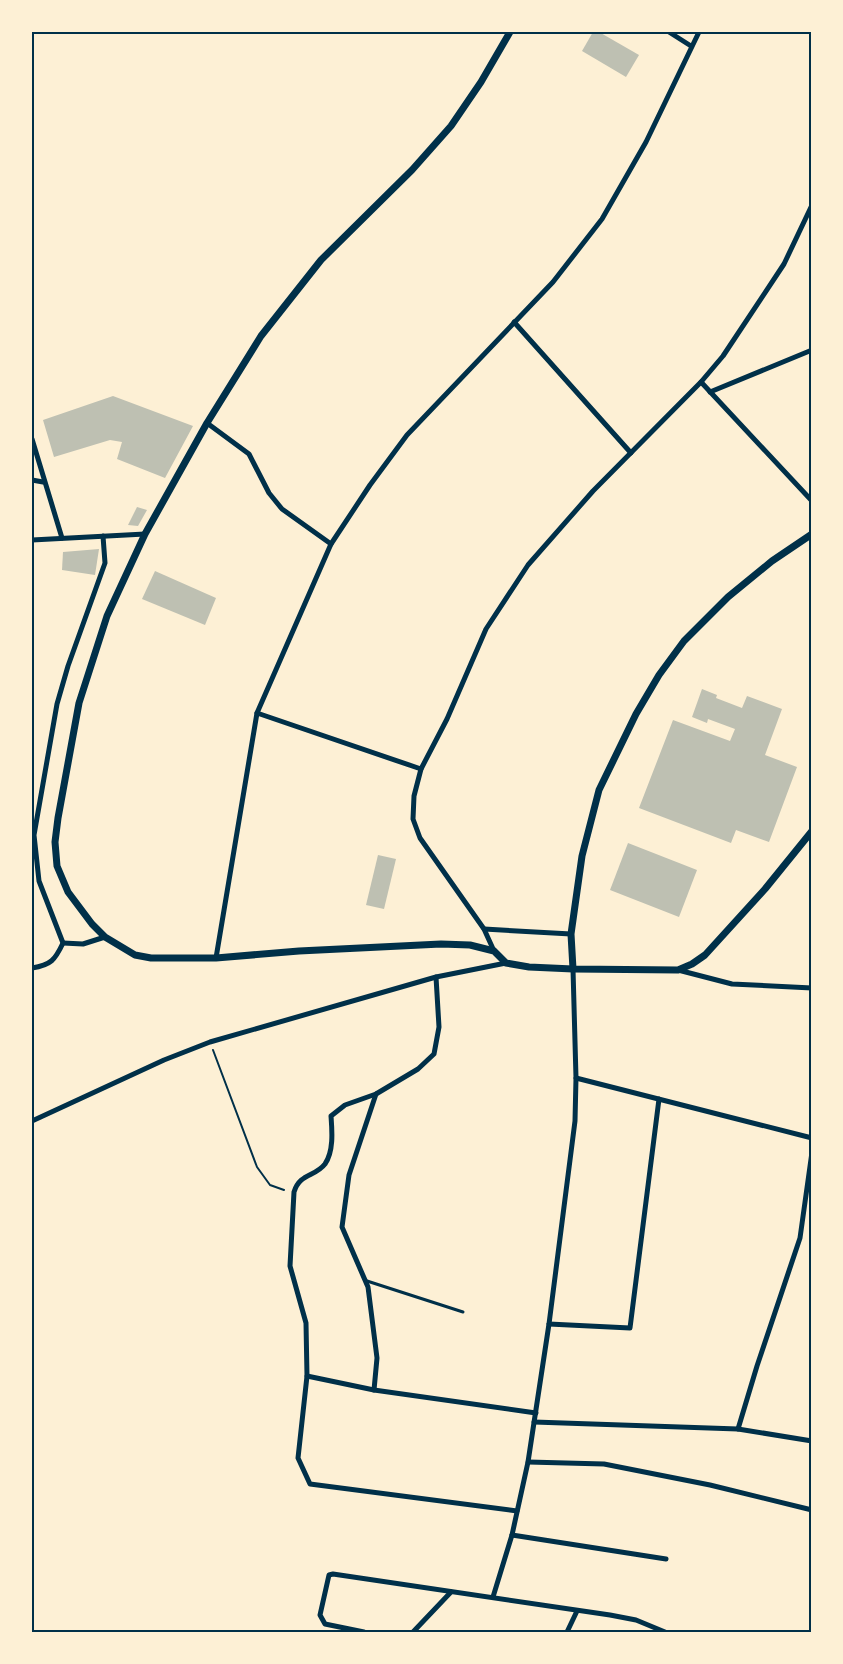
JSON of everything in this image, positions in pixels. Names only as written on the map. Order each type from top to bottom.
[{"type":"street","points":[[494,951],[470,945],[441,944],[299,951],[216,958],[151,958],[135,954],[105,937],[92,924],[68,892],[57,866],[55,842],[79,703],[107,616],[145,534],[207,423],[261,336],[321,260],[412,170],[451,126],[481,82],[510,32]]},
{"type":"street","points":[[669,32],[691,46]]},
{"type":"street","points":[[216,958],[257,713],[331,544],[407,435],[553,282],[602,219],[646,142],[699,32]]},
{"type":"street","points":[[506,963],[494,951],[484,929],[420,838],[413,819],[414,796],[421,769],[447,719],[486,629],[504,599],[528,565],[593,491],[702,382],[723,356],[784,264],[812,205]]},
{"type":"street","points":[[513,322],[631,453]]},
{"type":"street","points":[[710,392],[812,350]]},
{"type":"street","points":[[702,382],[812,501]]},
{"type":"street","points":[[207,423],[249,454],[269,493],[282,509],[331,544]]},
{"type":"street","points":[[32,439],[43,483],[62,538]]},
{"type":"street","points":[[32,480],[43,483]]},
{"type":"street","points":[[32,540],[145,534]]},
{"type":"street","points":[[493,1597],[512,1534],[528,1462],[549,1324],[575,1121],[576,1078],[571,934],[582,856],[599,790],[636,714],[659,675],[684,641],[728,597],[772,561],[812,534]]},
{"type":"street","points":[[32,968],[43,966],[56,958],[63,943],[39,881],[33,835],[60,695],[105,563],[103,536]]},
{"type":"street","points":[[257,713],[421,769]]},
{"type":"street","points":[[678,970],[705,956],[765,889],[812,831]]},
{"type":"street","points":[[484,929],[571,934]]},
{"type":"street","points":[[63,943],[83,944],[105,937]]},
{"type":"street","points":[[32,1121],[164,1060],[210,1042],[436,976],[506,963],[573,969],[678,970],[732,984],[812,988]]},
{"type":"street","points":[[436,976],[439,1026],[434,1054],[418,1069],[375,1094],[345,1105],[331,1116],[333,1141],[325,1164],[297,1183],[294,1192],[290,1266],[306,1323],[307,1376],[298,1458],[310,1484],[517,1511]]},
{"type":"street","points":[[576,1078],[812,1138]]},
{"type":"street","points":[[374,1390],[377,1358],[368,1287],[342,1227],[349,1175],[375,1094]]},
{"type":"street","points":[[549,1324],[630,1328],[658,1099]]},
{"type":"street","points":[[738,1429],[756,1366],[800,1238],[812,1152]]},
{"type":"street","points":[[307,1376],[374,1390],[536,1413]]},
{"type":"street","points":[[534,1422],[738,1429],[812,1441]]},
{"type":"street","points":[[528,1462],[604,1464],[710,1485],[812,1510]]},
{"type":"street","points":[[512,1534],[666,1559]]},
{"type":"street","points":[[364,1632],[325,1624],[320,1615],[329,1575],[493,1597],[636,1620],[665,1632]]},
{"type":"street","points":[[413,1632],[452,1592]]},
{"type":"street","points":[[567,1632],[578,1611]]},
{"type":"lane","points":[[365,1280],[463,1312]]},
{"type":"path","points":[[210,1042],[257,1167],[270,1185],[294,1192]]},
{"type":"building","points":[[593,32],[599,32],[639,55],[626,77],[582,51]]},
{"type":"building","points":[[113,396],[193,426],[165,478],[117,459],[122,442],[110,440],[54,457],[43,420]]},
{"type":"building","points":[[137,507],[147,510],[138,526],[128,525]]},
{"type":"building","points":[[99,549],[95,575],[62,570],[63,552]]},
{"type":"building","points":[[155,571],[216,598],[205,625],[142,599]]},
{"type":"building","points":[[702,689],[717,695],[716,698],[742,708],[747,696],[782,709],[765,755],[797,767],[769,842],[736,830],[731,843],[639,808],[673,720],[730,741],[735,729],[708,719],[707,723],[692,717]]},
{"type":"building","points":[[628,843],[697,870],[679,917],[610,890]]},
{"type":"building","points":[[378,855],[396,859],[384,909],[366,905]]}]
